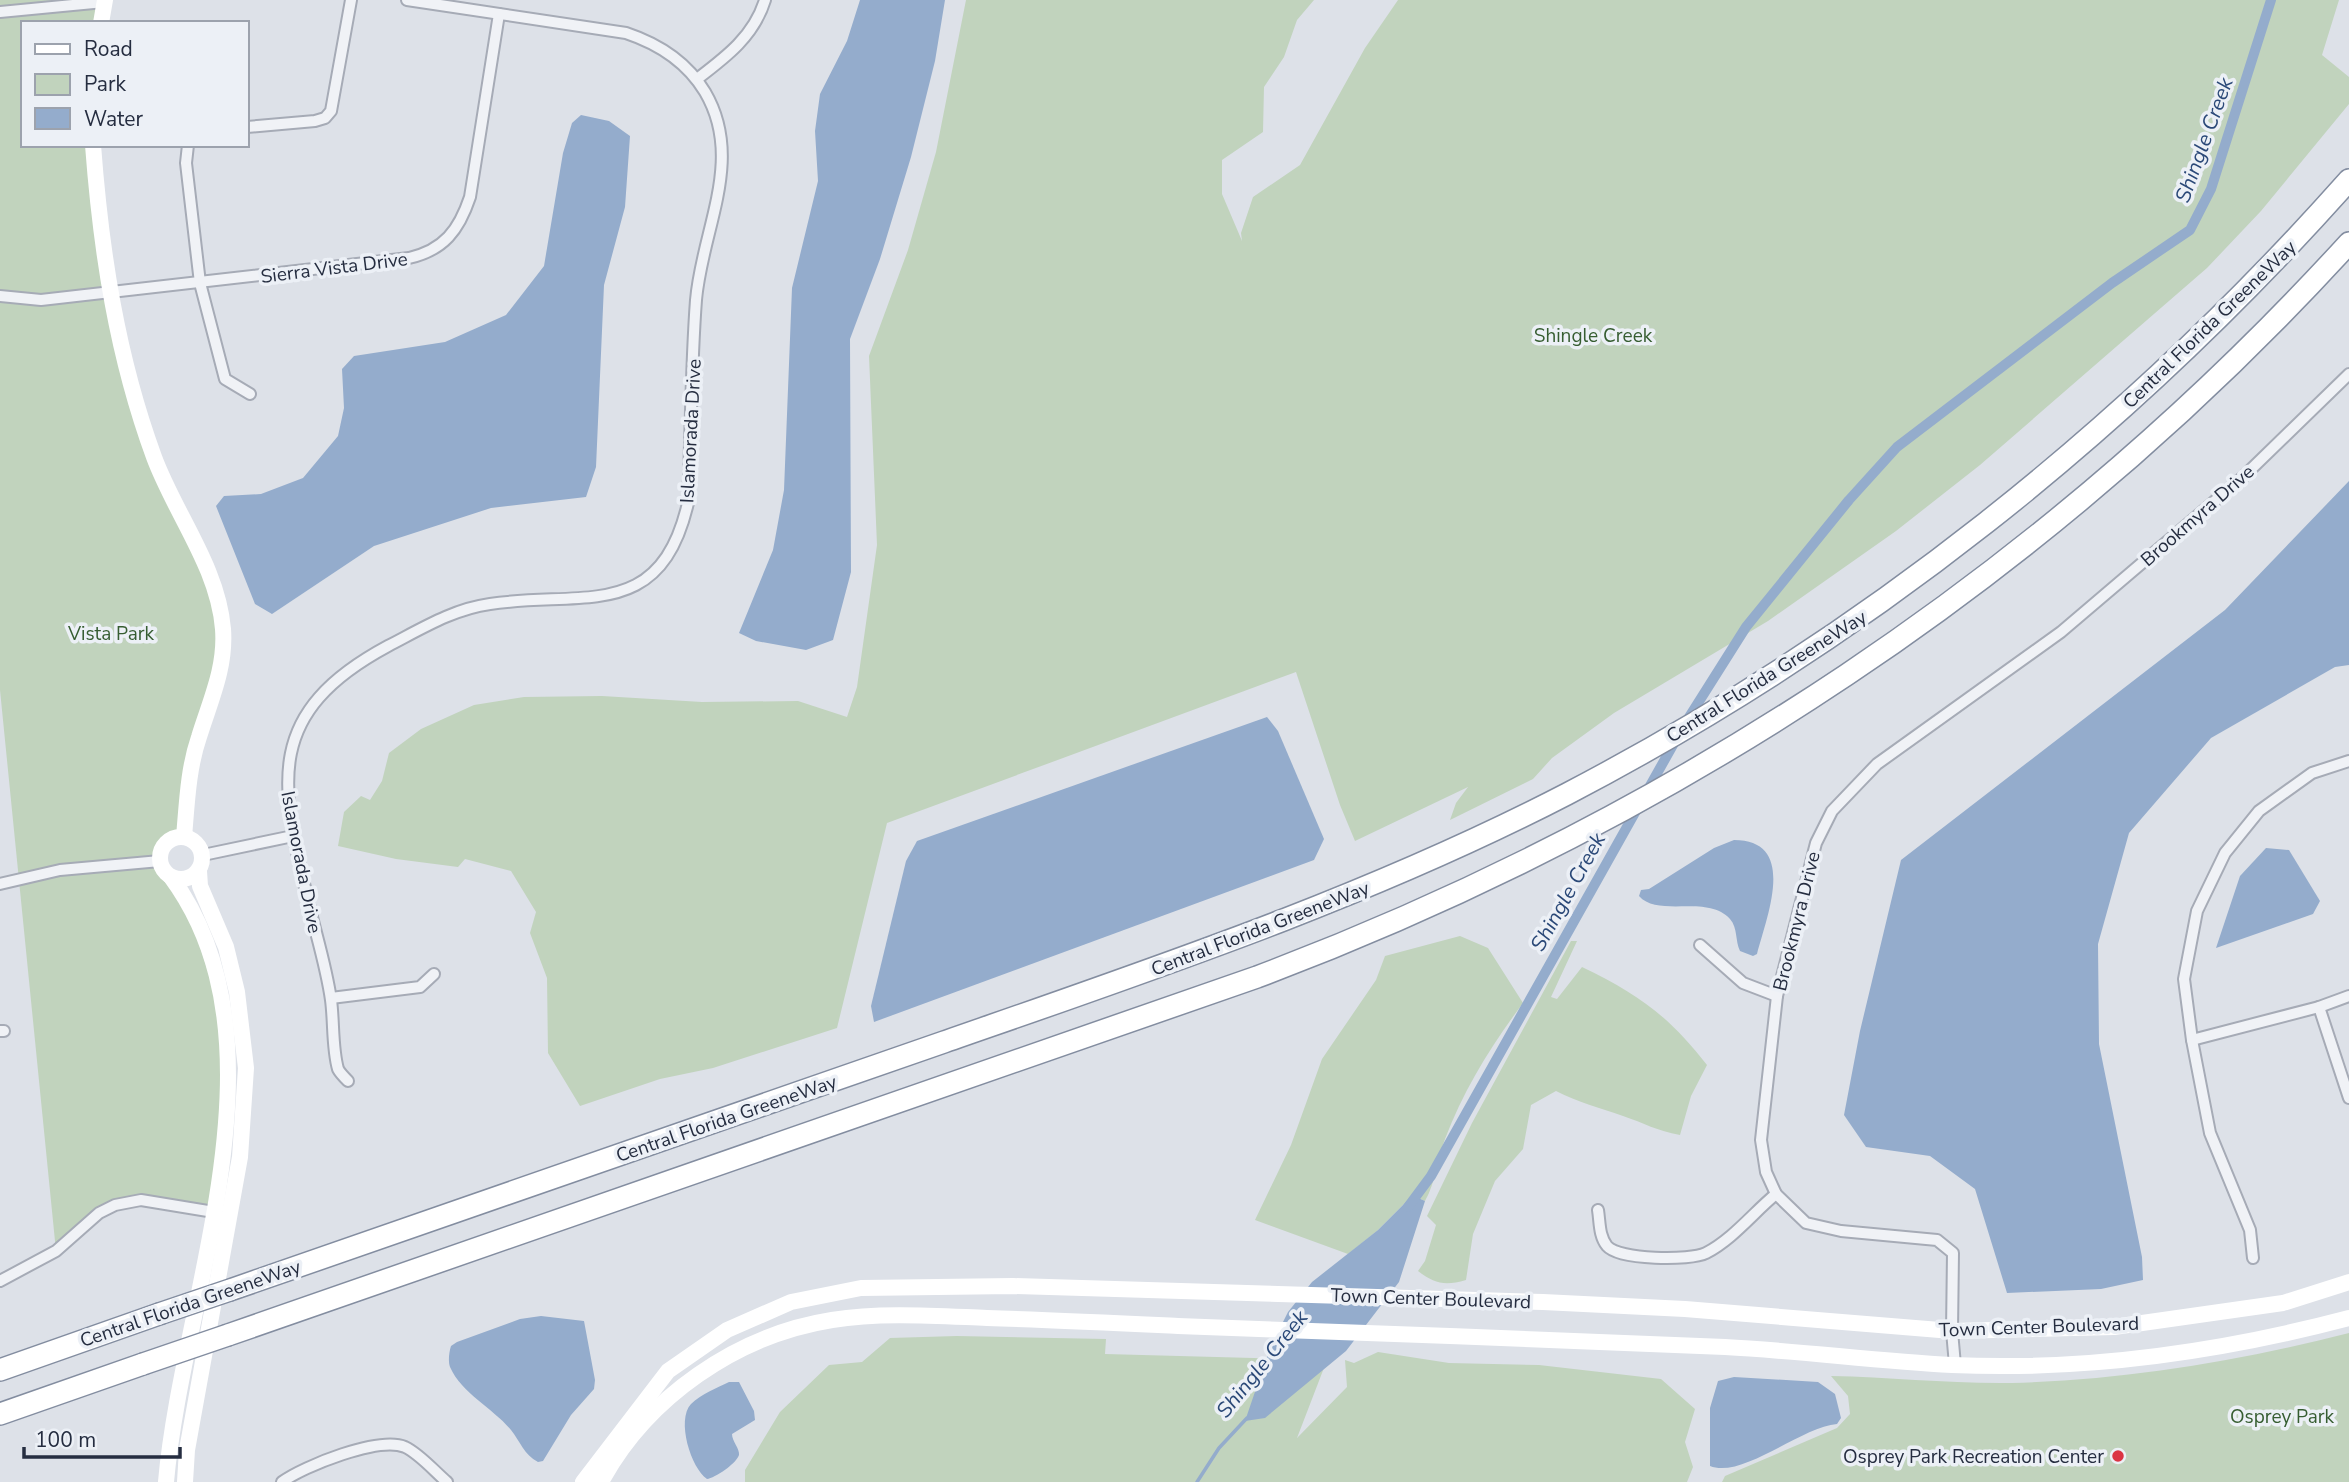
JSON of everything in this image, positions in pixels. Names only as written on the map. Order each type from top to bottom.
[{"type":"highway","name":"Central Florida GreeneWay","points":[[0,1370],[1189,957],[1349,896],[1520,818],[1722,707],[1894,593],[2036,484],[2196,341],[2278,259],[2349,180]]},
{"type":"highway","points":[[0,1414],[1313,956],[1523,864],[1677,782],[1871,660],[1965,593],[2054,523],[2225,371],[2349,243]]},
{"type":"street","points":[[248,127],[315,121],[331,111],[351,0]]},
{"type":"street","name":"Islamorada Drive","points":[[348,1081],[338,1071],[331,998],[293,836],[286,774],[300,726],[334,681],[356,664],[444,617],[470,608],[613,595],[636,584],[671,553],[681,533],[688,503],[696,300],[699,273],[720,190],[723,163],[722,135],[715,110],[697,79],[666,51],[626,33],[407,0]]},
{"type":"street","points":[[697,79],[732,53],[752,28],[765,0]]},
{"type":"street","points":[[0,12],[105,1],[101,21]]},
{"type":"street","name":"Sierra Vista Drive","points":[[0,296],[41,300],[200,283],[409,258],[439,247],[453,235],[463,219],[470,197],[499,14]]},
{"type":"street","points":[[93,147],[109,292],[121,349],[155,458],[208,572],[219,603],[223,630],[222,660],[215,694],[198,737],[191,770],[184,837]]},
{"type":"street","points":[[188,147],[186,163],[200,283],[225,379],[250,394]]},
{"type":"street","name":"Brookmyra Drive","points":[[1955,1365],[1952,1331],[1953,1253],[1937,1240],[1841,1231],[1806,1223],[1776,1194],[1766,1171],[1761,1140],[1777,996],[1816,844],[1832,811],[1853,785],[1877,764],[2061,632],[2243,477],[2349,374]]},
{"type":"street","points":[[2253,1258],[2250,1230],[2210,1133],[2192,1040],[2184,979],[2197,911],[2225,853],[2259,811],[2312,773],[2349,761]]},
{"type":"street","points":[[170,877],[186,879],[201,863],[293,836]]},
{"type":"street","points":[[166,1482],[180,1381],[213,1212],[228,1108],[227,1030],[207,947],[183,894],[160,861],[163,847],[170,840],[184,837],[197,843],[201,863],[200,886],[226,947],[243,1031],[245,1109],[187,1450],[185,1482]]},
{"type":"street","points":[[0,884],[60,870],[160,861]]},
{"type":"street","points":[[1700,945],[1743,983],[1777,996]]},
{"type":"street","points":[[331,998],[420,987],[434,974]]},
{"type":"street","points":[[2192,1040],[2319,1007],[2349,996]]},
{"type":"street","points":[[2319,1007],[2349,1098]]},
{"type":"street","points":[[1598,1210],[1601,1236],[1609,1249],[1622,1255],[1678,1258],[1704,1254],[1729,1237],[1776,1194]]},
{"type":"street","points":[[0,1281],[56,1251],[99,1213],[115,1205],[141,1200],[229,1215]]},
{"type":"street","name":"Town Center Boulevard","points":[[583,1482],[668,1371],[727,1330],[791,1302],[860,1289],[1013,1286],[1434,1298],[1685,1309],[1952,1331],[2114,1327],[2283,1303],[2349,1282]]},
{"type":"street","name":"Town Center Boulevard","points":[[601,1482],[634,1433],[674,1392],[724,1358],[765,1338],[830,1320],[878,1316],[959,1317],[1728,1347],[1955,1365],[2098,1363],[2222,1346],[2349,1318]]},
{"type":"street","points":[[282,1482],[295,1473],[382,1443],[405,1447],[447,1482]]},
{"type":"green space","name":"Vista Park","points":[[0,0],[105,0],[101,21],[21,21],[21,147],[93,147],[118,336],[223,630],[177,837],[163,847],[160,861],[183,894],[227,1030],[213,1211],[141,1200],[115,1205],[56,1251],[0,690]]},
{"type":"green space","name":"Shingle Creek","points":[[966,0],[1314,0],[1297,20],[1284,57],[1264,87],[1263,132],[1222,160],[1222,194],[1242,241],[1241,233],[1253,197],[1300,165],[1365,48],[1398,0],[2339,0],[2322,55],[2349,77],[2349,104],[2261,211],[2207,268],[1980,465],[1896,531],[1768,621],[1614,713],[1552,758],[1533,779],[1450,820],[1456,803],[1468,787],[1355,841],[1340,805],[1296,672],[887,823],[837,1028],[713,1068],[660,1079],[580,1106],[548,1053],[547,978],[530,933],[536,912],[511,871],[465,859],[458,867],[396,859],[338,846],[344,812],[361,796],[370,800],[382,781],[389,753],[421,729],[474,705],[524,697],[602,696],[702,702],[798,701],[847,717],[857,687],[877,545],[869,356],[908,250],[936,152]]},
{"type":"green space","points":[[1460,936],[1488,948],[1523,1003],[1489,1052],[1461,1103],[1445,1139],[1425,1201],[1416,1197],[1409,1199],[1377,1231],[1348,1254],[1255,1220],[1291,1145],[1322,1059],[1376,980],[1385,956]]},
{"type":"green space","points":[[1571,941],[1577,941],[1551,997],[1557,999],[1582,967],[1620,987],[1651,1008],[1679,1033],[1707,1065],[1691,1096],[1680,1135],[1556,1091],[1531,1105],[1523,1149],[1495,1181],[1473,1234],[1466,1280],[1446,1283],[1430,1279],[1418,1271],[1425,1261],[1436,1225],[1427,1216],[1472,1123]]},
{"type":"green space","name":"Osprey Park","points":[[2349,1333],[2349,1482],[1722,1482],[1725,1476],[1837,1428],[1850,1414],[1848,1396],[1831,1376],[1989,1383],[2097,1378],[2224,1360]]},
{"type":"green space","name":"Shingle Creek","points":[[957,1336],[1106,1339],[1105,1354],[1327,1360],[1297,1438],[1347,1387],[1345,1360],[1354,1363],[1378,1352],[1449,1363],[1539,1365],[1661,1379],[1695,1409],[1685,1442],[1693,1467],[1687,1482],[745,1482],[745,1470],[780,1412],[829,1365],[862,1362],[890,1338]]},
{"type":"water","points":[[860,0],[945,0],[935,61],[911,157],[880,259],[850,339],[851,572],[833,640],[806,650],[756,641],[739,633],[773,550],[784,490],[792,288],[818,181],[815,131],[820,94],[847,41]]},
{"type":"water","points":[[581,115],[609,121],[630,136],[625,207],[604,285],[596,467],[586,497],[491,508],[374,546],[272,614],[255,604],[216,506],[224,496],[261,494],[303,478],[338,436],[344,408],[342,369],[354,356],[445,342],[506,315],[544,266],[563,153],[572,123]]},
{"type":"water","points":[[2349,481],[2349,665],[2335,667],[2211,738],[2129,833],[2098,944],[2099,1044],[2142,1257],[2143,1280],[2101,1289],[2007,1293],[1975,1189],[1930,1156],[1866,1147],[1844,1115],[1860,1031],[1901,860],[2225,610]]},
{"type":"water","points":[[1267,717],[1278,731],[1324,839],[1314,860],[874,1022],[871,1006],[906,861],[917,841]]},
{"type":"water","points":[[1734,840],[1754,843],[1766,852],[1772,866],[1773,883],[1767,920],[1757,954],[1753,956],[1740,951],[1733,923],[1720,912],[1709,908],[1658,905],[1639,896],[1641,890],[1649,889],[1714,848]]},
{"type":"water","points":[[2266,848],[2289,850],[2320,901],[2313,914],[2216,948],[2240,876]]},
{"type":"water","points":[[1416,1197],[1425,1201],[1399,1282],[1346,1351],[1265,1418],[1245,1421],[1270,1348],[1288,1312],[1312,1282],[1378,1230],[1409,1199]]},
{"type":"water","points":[[541,1316],[584,1321],[595,1380],[594,1389],[571,1415],[543,1461],[538,1462],[526,1452],[504,1422],[455,1377],[449,1360],[451,1346],[457,1342],[520,1319]]},
{"type":"water","points":[[1734,1377],[1818,1382],[1835,1394],[1841,1418],[1837,1424],[1806,1434],[1755,1459],[1723,1468],[1710,1466],[1710,1408],[1718,1381]]},
{"type":"water","points":[[729,1382],[739,1382],[754,1411],[755,1420],[732,1434],[739,1453],[737,1459],[725,1470],[707,1479],[696,1465],[687,1443],[687,1411],[699,1397]]},
{"type":"waterway","name":"Shingle Creek","points":[[1686,722],[1746,627],[1849,500],[1897,447],[2112,283],[2190,230],[2211,189],[2271,0]]},
{"type":"waterway","name":"Shingle Creek","points":[[1408,1207],[1431,1176],[1678,736]]},
{"type":"waterway","name":"Shingle Creek","points":[[1197,1482],[1219,1448],[1247,1418]]},
{"type":"place","name":"Osprey Park Recreation Center","points":[[2118,1456]]}]
